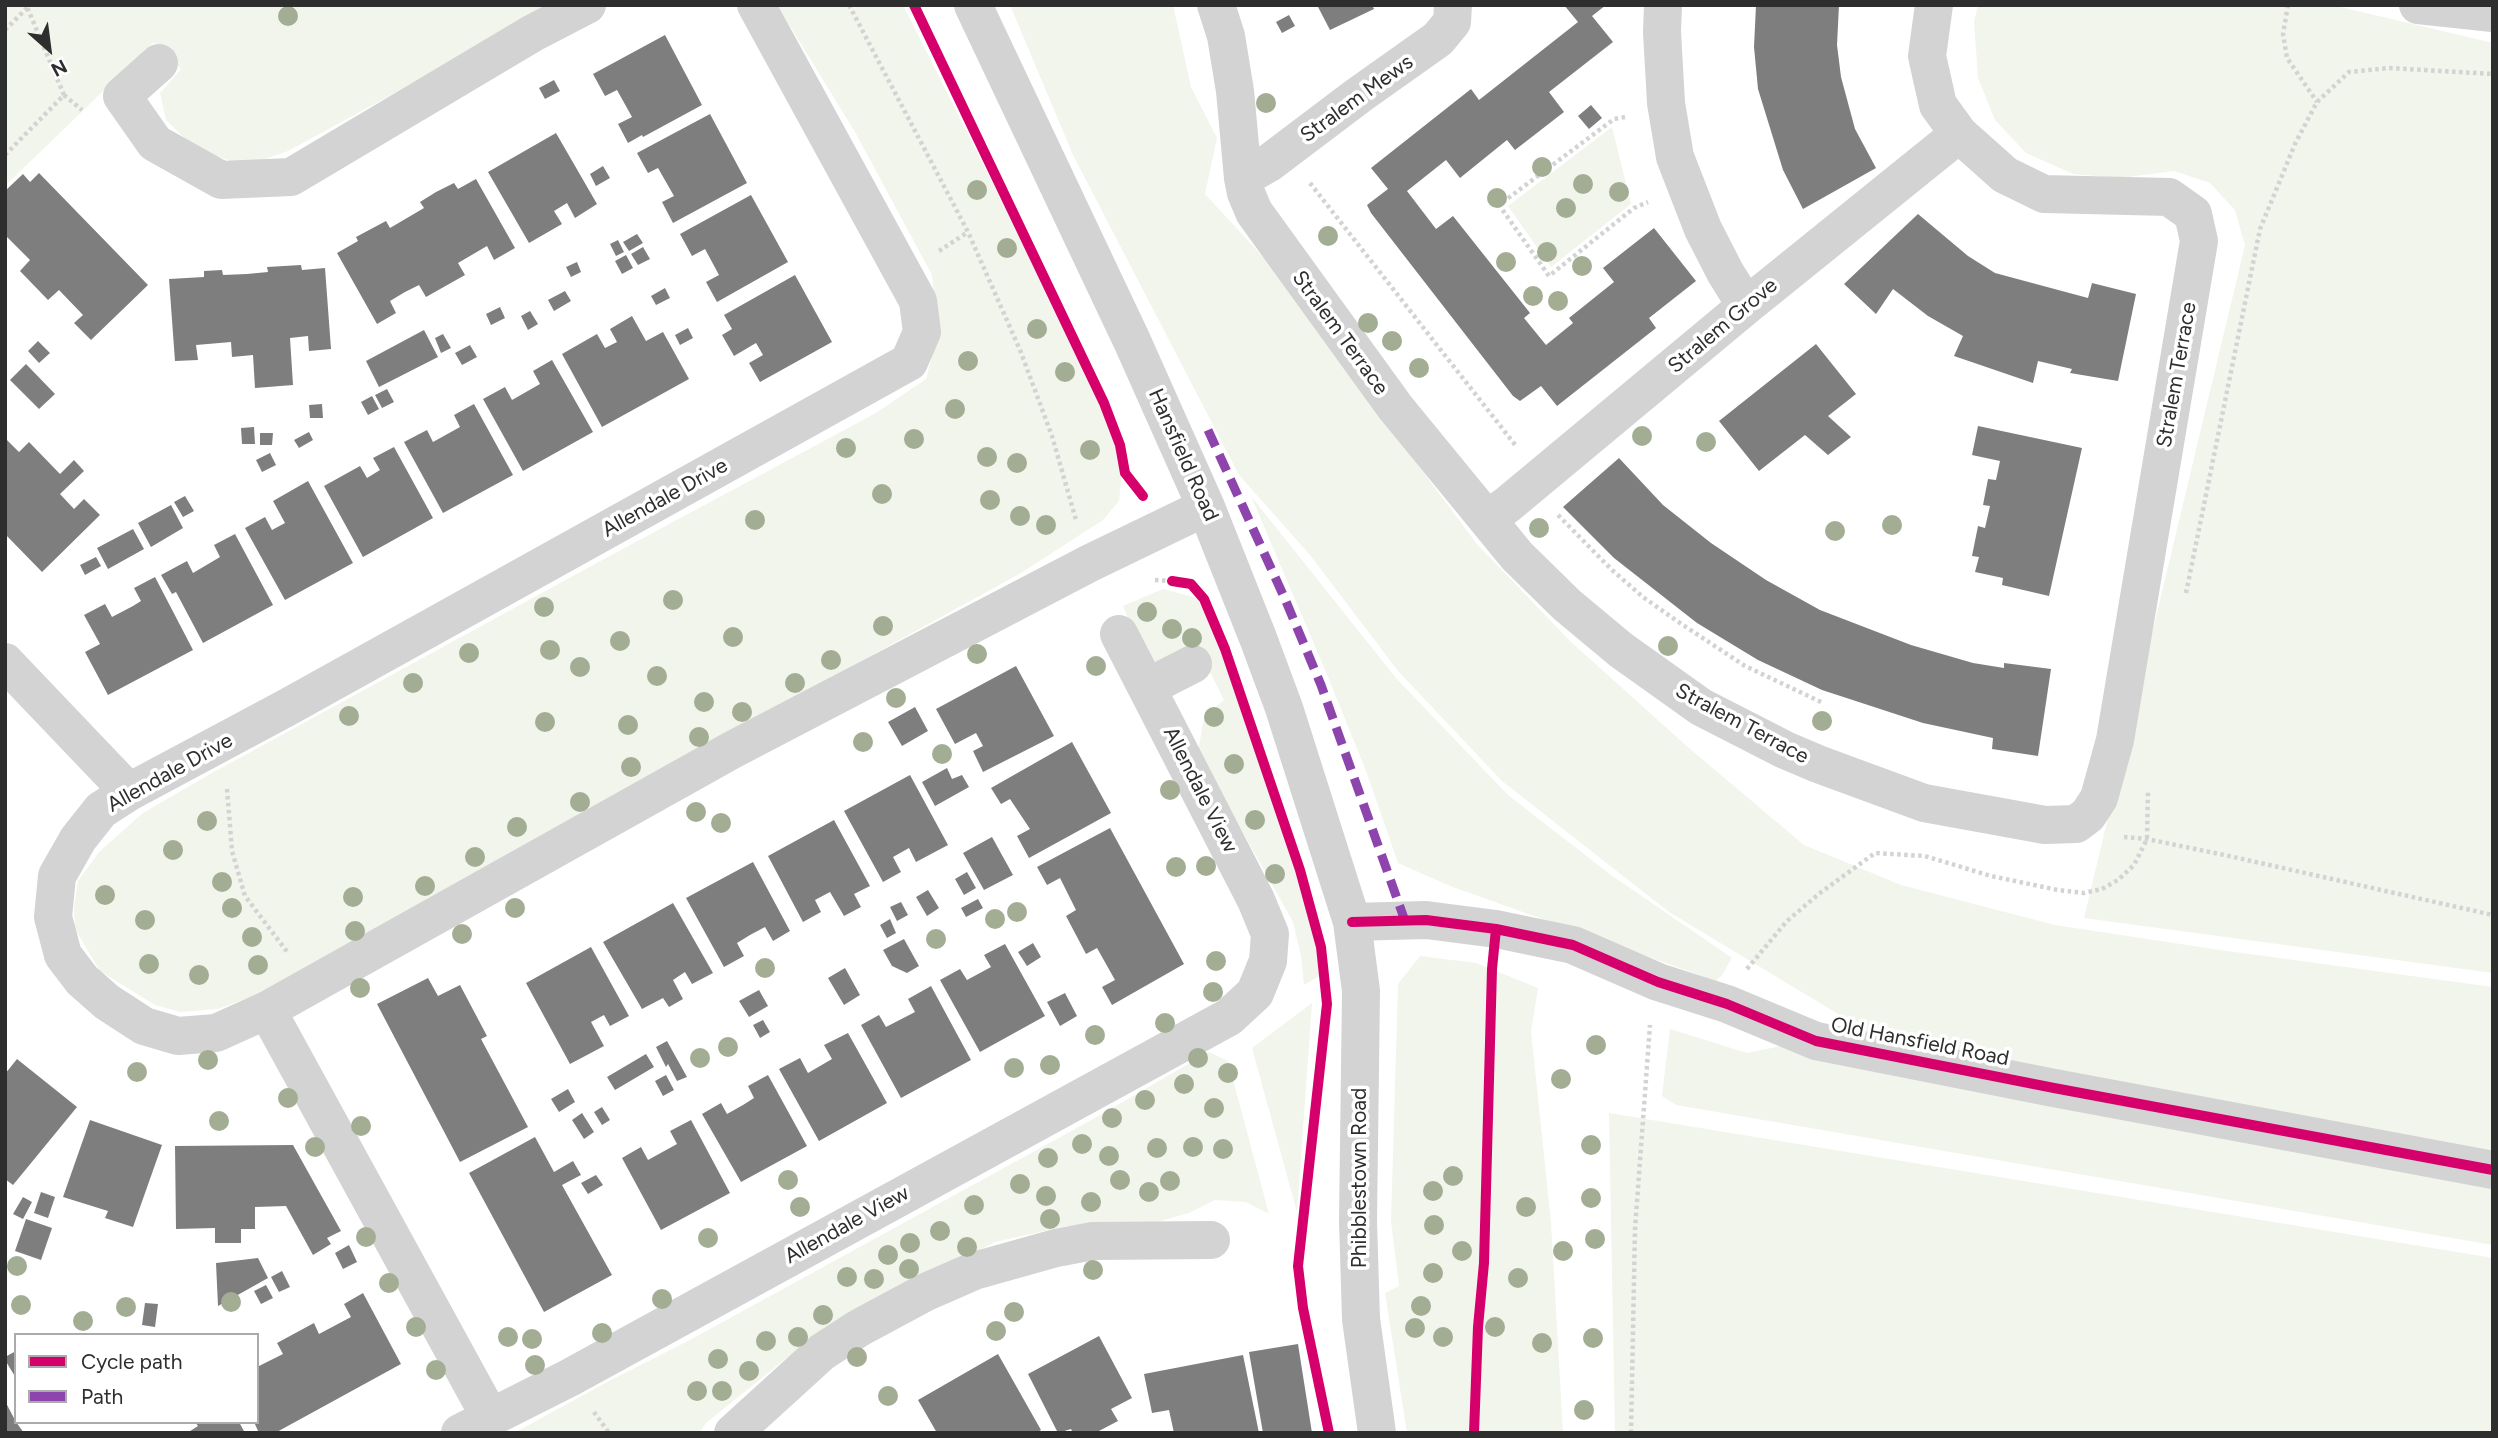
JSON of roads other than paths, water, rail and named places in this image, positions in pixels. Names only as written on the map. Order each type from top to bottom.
[{"type":"street","points":[[159,63],[122,96],[155,143],[221,180],[291,177],[533,33],[587,5]]},
{"type":"street","name":"Allendale Drive","points":[[756,5],[918,301],[922,332],[909,362],[223,743],[129,792],[101,810],[78,839],[57,876],[53,917],[63,955],[82,980],[107,1002],[144,1026],[178,1036],[216,1033],[311,986],[733,750],[1090,563],[1206,507]]},
{"type":"street","name":"Hansfield Road","points":[[973,5],[1132,341],[1206,507],[1284,708],[1352,922]]},
{"type":"street","name":"Stralem Terrace","points":[[1216,5],[1226,36],[1233,77],[1243,178],[1254,212],[1395,407],[1517,556],[1567,605],[1621,650],[1701,707],[1796,755],[1924,803],[2045,825],[2076,824],[2088,816],[2099,798],[2115,740],[2199,242],[2193,214],[2169,197],[2044,194],[2005,175],[1959,134]]},
{"type":"street","name":"Stralem Mews","points":[[1243,178],[1269,163],[1438,40],[1452,22],[1453,5]]},
{"type":"street","points":[[1663,5],[1667,109],[1675,157],[1688,193],[1725,272],[1746,306]]},
{"type":"street","points":[[1934,5],[1927,56],[1938,104],[1959,134]]},
{"type":"street","points":[[2418,5],[2493,13]]},
{"type":"street","name":"Stralem Grove","points":[[1487,519],[1959,134]]},
{"type":"street","name":"Allendale View","points":[[267,1010],[475,1425],[569,1378],[1229,1017],[1255,993],[1268,961],[1270,934],[1256,900],[1119,634]]},
{"type":"street","points":[[5,662],[129,792]]},
{"type":"street","points":[[1147,687],[1193,664]]},
{"type":"street","name":"Old Hansfield Road","points":[[1352,922],[1426,920],[1496,929],[1573,945],[1658,982],[1727,1004],[1816,1041],[2493,1170]]},
{"type":"street","name":"Phibblestown Road","points":[[1352,922],[1361,990],[1358,1207],[1361,1319],[1377,1433]]},
{"type":"street","points":[[733,1433],[822,1352],[859,1328],[926,1292],[974,1271],[1056,1248],[1093,1241],[1210,1240]]}]
